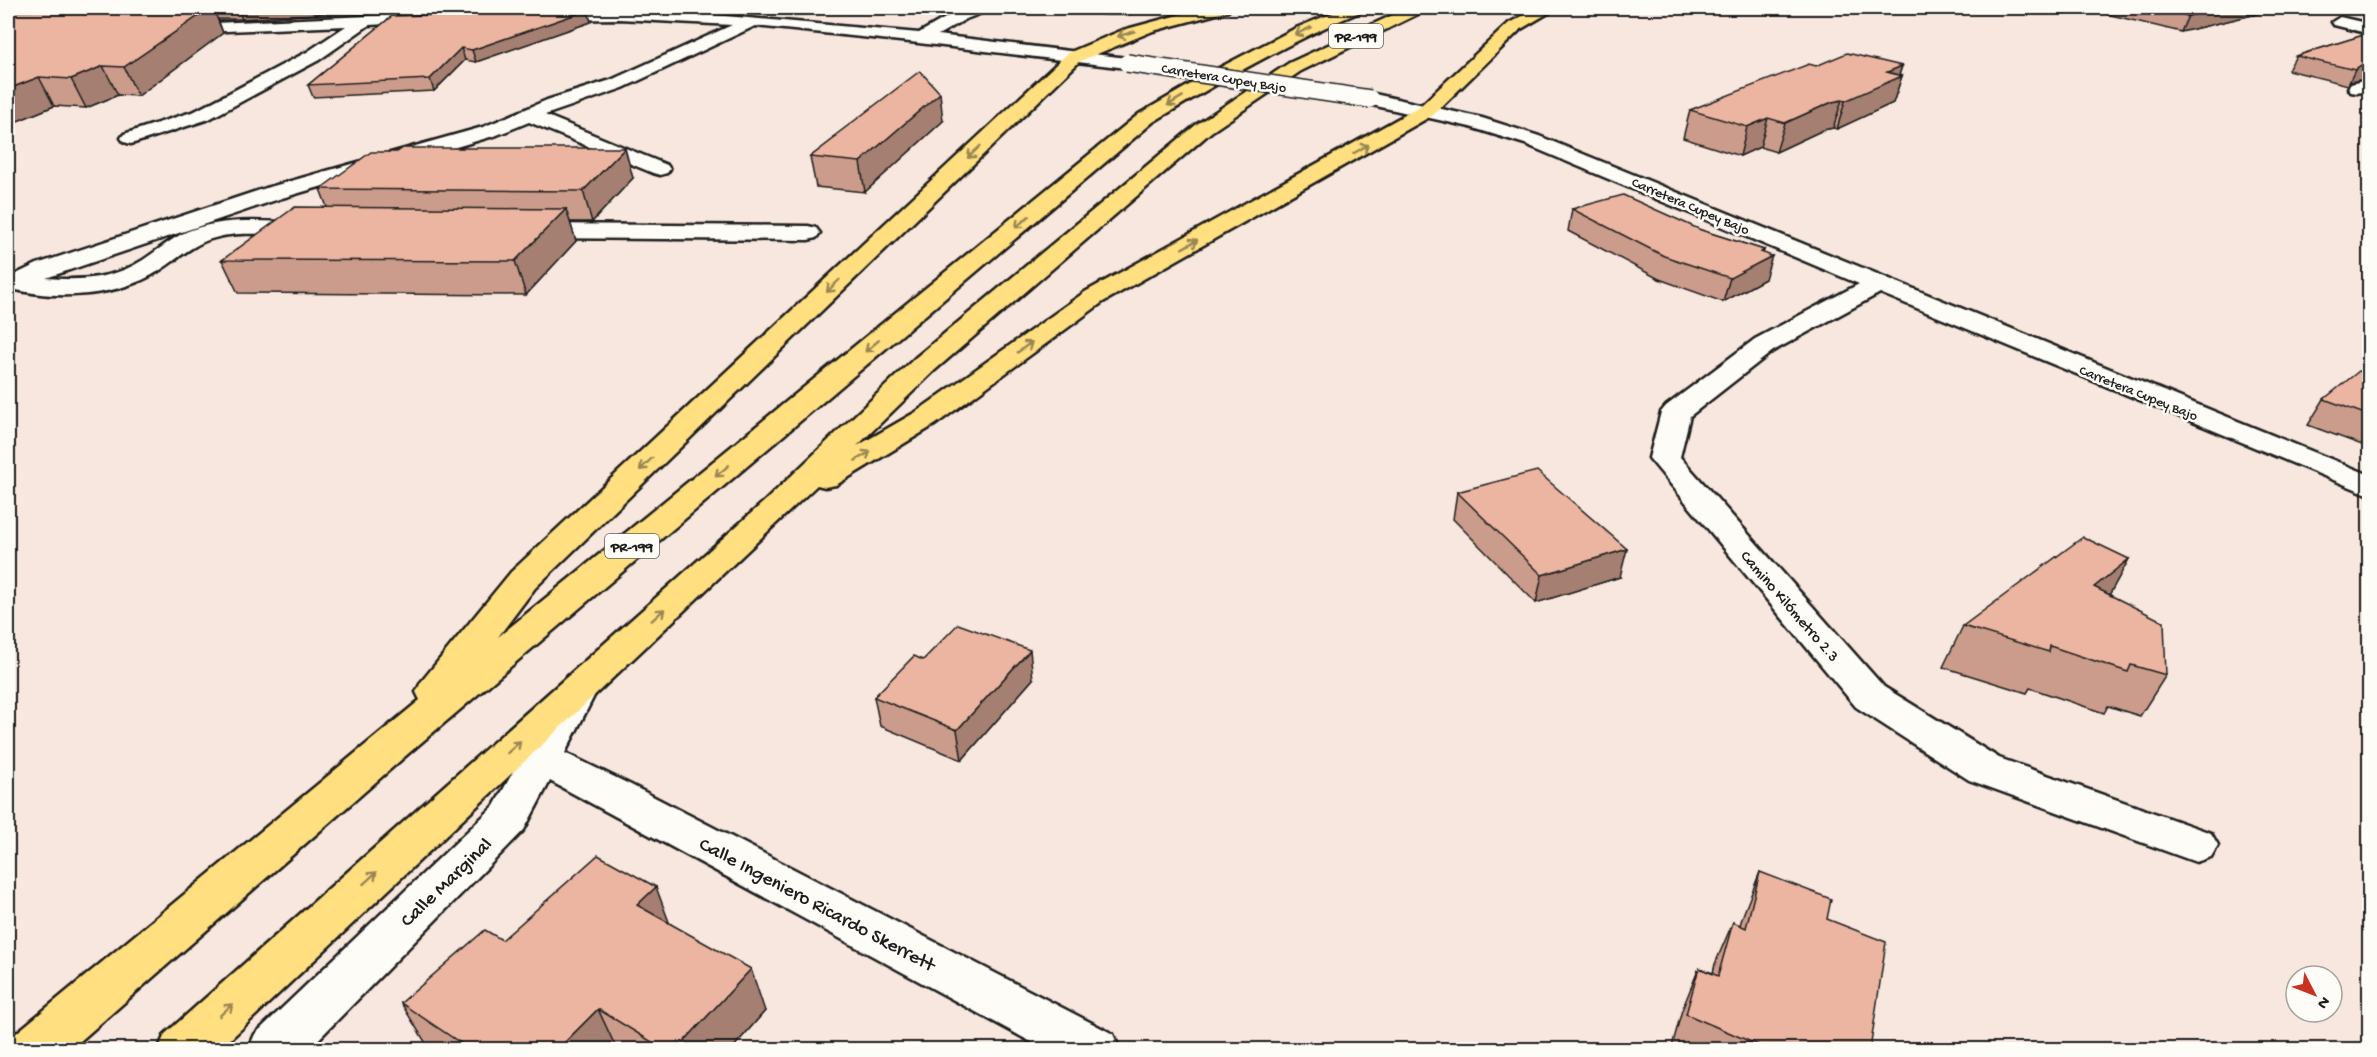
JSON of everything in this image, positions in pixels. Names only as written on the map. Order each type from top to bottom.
[{"type":"main road","points":[[396,742],[523,580],[1074,57],[1105,41],[1188,15],[1223,8]]},
{"type":"main road","name":"PR-199","points":[[33,1050],[396,742],[1146,118],[1243,61],[1325,20],[1357,8]]},
{"type":"main road","name":"PR-199","points":[[183,1050],[777,507],[926,364],[1204,128],[1295,67],[1419,8]]},
{"type":"main road","points":[[777,507],[926,418],[1094,297],[1426,111],[1515,26],[1549,8]]},
{"type":"street","points":[[922,38],[960,16],[982,8]]},
{"type":"street","points":[[1091,8],[1138,8]]},
{"type":"street","points":[[161,28],[366,20],[448,14]]},
{"type":"street","name":"Carretera Cupey Bajo","points":[[532,15],[681,16],[922,38],[1127,63],[1370,99],[1475,122],[1532,140],[1635,181],[1878,284],[2370,486]]},
{"type":"street","points":[[131,138],[202,115],[313,56],[366,20]]},
{"type":"street","points":[[12,285],[46,269],[274,193],[490,131],[617,84],[751,22]]},
{"type":"street","points":[[2340,22],[2370,29]]},
{"type":"street","points":[[529,115],[660,169]]},
{"type":"street","points":[[12,285],[82,288],[98,286],[144,269],[179,245],[203,234],[231,229],[325,230]]},
{"type":"street","points":[[502,231],[808,233]]},
{"type":"street","name":"Camino Kilómetro 2.3","points":[[1878,284],[1764,345],[1676,412],[1664,458],[1870,697],[1984,769],[2196,845]]},
{"type":"street","name":"Calle Marginal","points":[[273,1050],[509,818],[581,685]]},
{"type":"street","name":"Calle Ingeniero Ricardo Skerrett","points":[[541,759],[616,796],[1095,1050]]},
{"type":"building","points":[[210,8],[124,67],[103,66],[71,79],[39,77],[8,89],[8,11]]},
{"type":"building","points":[[2154,8],[2223,8],[2188,16]]},
{"type":"building","points":[[588,10],[472,50],[461,48],[430,79],[308,85],[392,16]]},
{"type":"building","points":[[2370,33],[2370,65],[2358,67],[2355,70],[2296,56]]},
{"type":"building","points":[[1847,53],[1902,66],[1887,72],[1902,76],[1845,101],[1832,102],[1785,123],[1768,118],[1747,127],[1690,110],[1809,64],[1816,66]]},
{"type":"building","points":[[920,71],[940,93],[860,162],[810,157],[836,137],[833,137]]},
{"type":"building","points":[[403,148],[625,148],[583,191],[320,189],[371,152],[397,152]]},
{"type":"building","points":[[1623,195],[1701,230],[1764,250],[1761,252],[1772,256],[1730,278],[1664,256],[1572,209]]},
{"type":"building","points":[[295,207],[566,209],[515,261],[222,260]]},
{"type":"building","points":[[2359,371],[2370,374],[2370,416],[2324,399]]},
{"type":"building","points":[[1537,471],[1627,549],[1542,575],[1457,492]]},
{"type":"building","points":[[2083,537],[2129,559],[2094,587],[2164,622],[2166,675],[2131,665],[2128,672],[2050,646],[2049,652],[1963,626]]},
{"type":"building","points":[[958,624],[1030,650],[957,730],[874,697],[914,656],[923,660]]},
{"type":"building","points":[[598,855],[656,887],[637,905],[751,969],[676,1050],[665,1050],[598,1009],[557,1050],[471,1050],[401,1003],[485,930],[502,940]]},
{"type":"building","points":[[1760,872],[1831,899],[1827,919],[1886,942],[1870,1050],[1770,1050],[1686,1014],[1699,968],[1718,976],[1733,922],[1746,928]]}]
